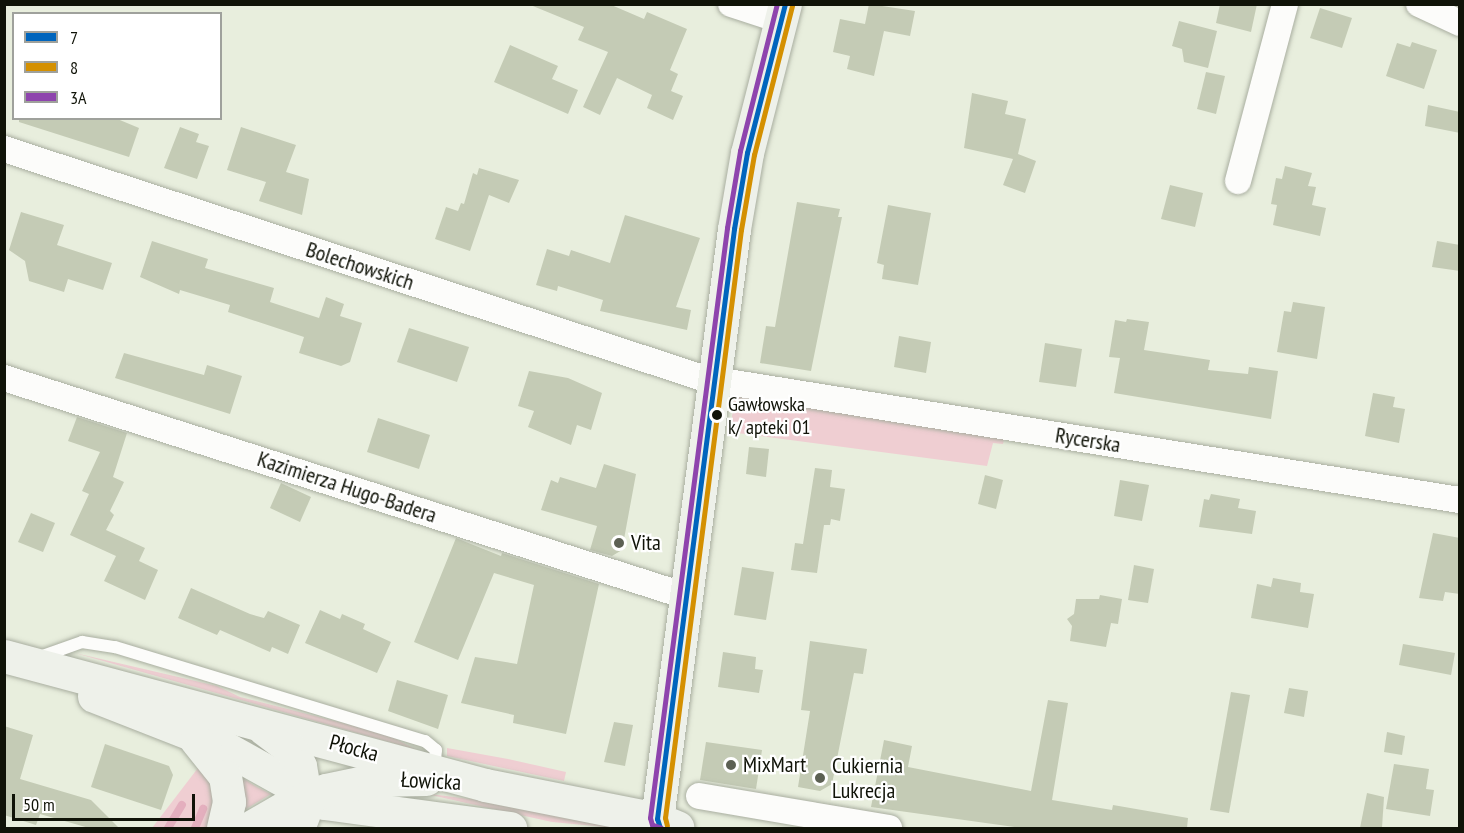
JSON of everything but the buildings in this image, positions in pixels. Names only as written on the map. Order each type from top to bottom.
[{"type":"street","points":[[660,826],[747,153],[782,12],[731,4]]},
{"type":"street","points":[[1238,181],[1285,4]]},
{"type":"street","points":[[1419,4],[1460,23]]},
{"type":"street","name":"Bolechowskich","points":[[4,148],[716,381]]},
{"type":"street","name":"Kazimierza Hugo-Badera","points":[[4,378],[689,597]]},
{"type":"street","name":"Rycerska","points":[[716,381],[1460,500]]},
{"type":"street","points":[[16,659],[65,685],[220,746],[307,796],[374,812],[510,828]]},
{"type":"street","name":"Płocka","points":[[16,659],[56,666],[485,785],[660,826]]},
{"type":"street","points":[[246,718],[290,748],[300,766],[307,796],[307,813],[298,828]]},
{"type":"street","points":[[188,733],[213,757],[225,776],[229,802],[223,828]]},
{"type":"street","name":"Łowicka","points":[[249,828],[307,796],[356,783],[391,779],[485,785]]},
{"type":"street","points":[[699,796],[779,819],[889,828]]},
{"type":"street","name":"Łowicka","points":[[315,828],[337,816],[374,812]]},
{"type":"lane","points":[[16,659],[82,642],[115,647],[425,741],[436,750],[434,769]]},
{"type":"shaded area","points":[[735,393],[1005,435],[1003,444],[993,443],[987,466],[730,432]]},
{"type":"shaded area","points":[[75,653],[217,686],[240,697],[386,734],[417,750]]},
{"type":"shaded area","points":[[447,748],[566,772],[564,781],[447,756]]},
{"type":"shaded area","points":[[201,764],[216,786],[215,828],[152,828]]},
{"type":"shaded area","points":[[241,777],[257,787],[271,794],[243,811]]},
{"type":"shaded area","points":[[422,793],[518,805],[616,828],[552,822]]},
{"type":"waterway","points":[[168,828],[182,805]]},
{"type":"waterway","points":[[195,828],[203,809]]},
{"type":"transit line","name":"3A","points":[[661,828],[652,825],[650,818],[727,228],[740,151],[777,4]]},
{"type":"transit line","name":"7","points":[[660,828],[657,819],[734,229],[747,153],[785,4]]},
{"type":"transit line","name":"8","points":[[667,826],[665,818],[741,230],[754,155],[792,6]]},
{"type":"place","name":"Gawłowska k/ apteki 01","points":[[717,415]]},
{"type":"place","name":"Vita","points":[[619,543]]},
{"type":"place","name":"MixMart","points":[[731,765]]},
{"type":"place","name":"Cukiernia Lukrecja","points":[[820,778]]}]
